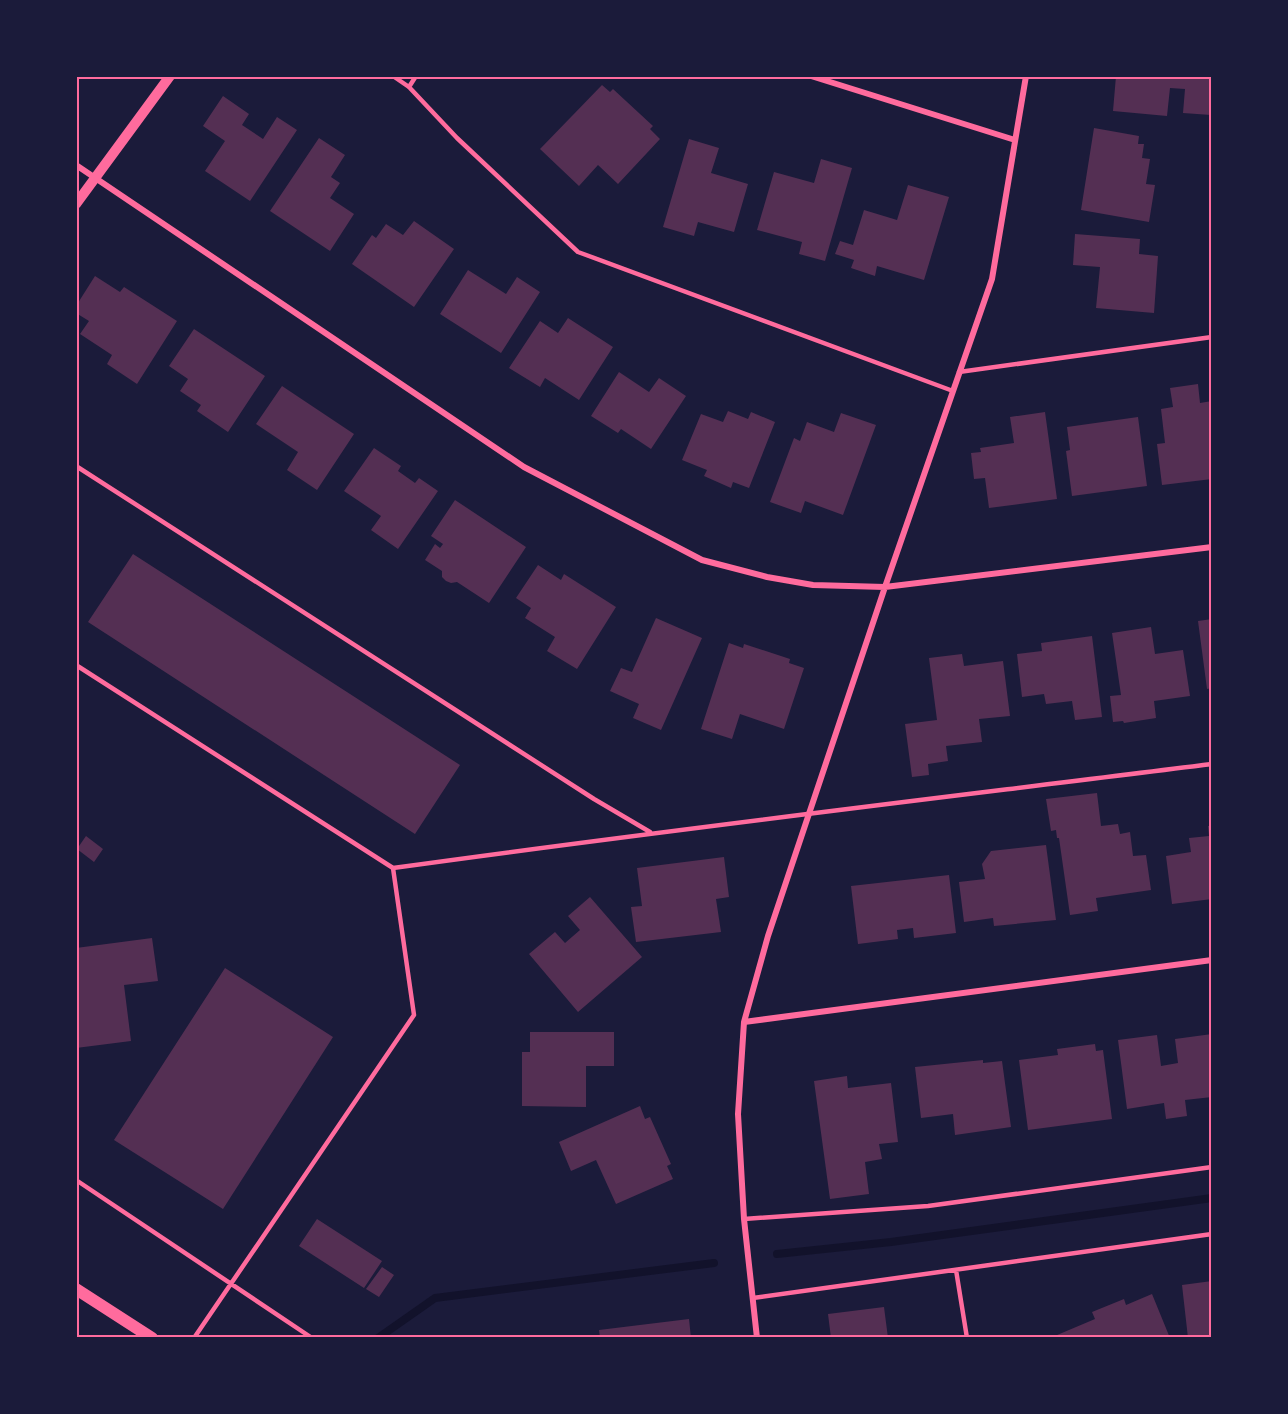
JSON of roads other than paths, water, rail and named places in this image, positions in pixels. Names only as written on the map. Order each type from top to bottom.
[{"type":"main road","points":[[76,1289],[152,1338]]},
{"type":"street","points":[[76,204],[170,76]]},
{"type":"street","points":[[811,76],[1015,140]]},
{"type":"street","points":[[757,1338],[744,1219],[738,1114],[744,1022],[768,936],[808,815],[992,279],[1026,76]]},
{"type":"street","points":[[76,165],[524,467],[702,560],[767,577],[813,585],[885,587],[1212,547]]},
{"type":"street","points":[[744,1022],[1212,960]]},
{"type":"lane","points":[[393,76],[409,87],[457,138],[578,252],[953,391]]},
{"type":"lane","points":[[409,87],[416,76]]},
{"type":"lane","points":[[959,372],[1212,337]]},
{"type":"lane","points":[[76,465],[594,799],[650,832]]},
{"type":"lane","points":[[76,665],[393,868],[650,832],[808,815],[1212,764]]},
{"type":"lane","points":[[194,1338],[414,1015],[393,868]]},
{"type":"lane","points":[[744,1219],[928,1206],[1212,1167]]},
{"type":"lane","points":[[76,1180],[312,1338]]},
{"type":"lane","points":[[753,1298],[1212,1234]]},
{"type":"lane","points":[[957,1270],[967,1338]]},
{"type":"waterway","points":[[777,1254],[891,1242],[1212,1198]]},
{"type":"waterway","points":[[378,1338],[435,1298],[714,1263]]}]
